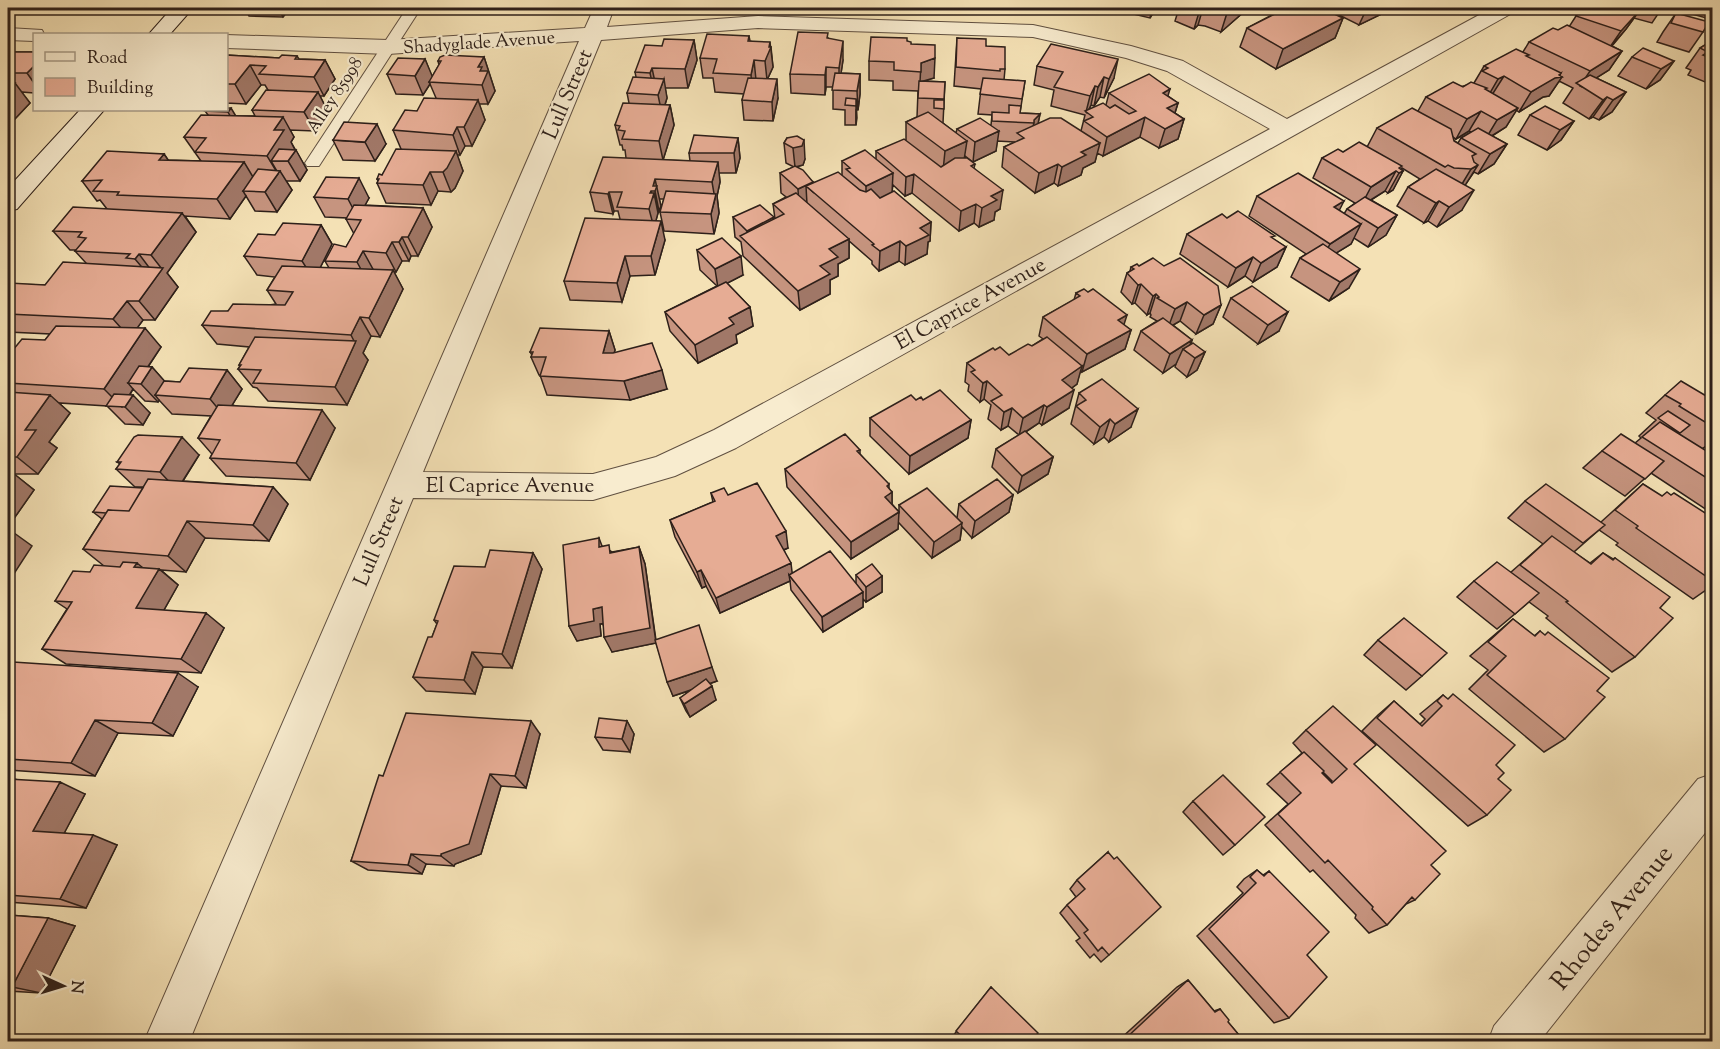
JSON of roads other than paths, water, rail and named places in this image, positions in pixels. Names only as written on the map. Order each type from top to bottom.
[{"type":"street","points":[[160,33],[183,8]]},
{"type":"street","name":"El Caprice Avenue","points":[[402,485],[593,487],[664,467],[725,439],[1507,8]]},
{"type":"street","name":"Shadyglade Avenue","points":[[228,41],[388,47],[598,21],[758,22],[1033,31],[1131,53],[1175,66],[1286,128]]},
{"type":"street","name":"Lull Street","points":[[166,1041],[598,21]]},
{"type":"street","points":[[8,34],[33,35]]},
{"type":"street","points":[[8,203],[91,111]]},
{"type":"street","name":"Rhodes Avenue","points":[[1510,1041],[1713,793]]},
{"type":"lane","name":"Alley 85998","points":[[313,163],[414,8]]}]
